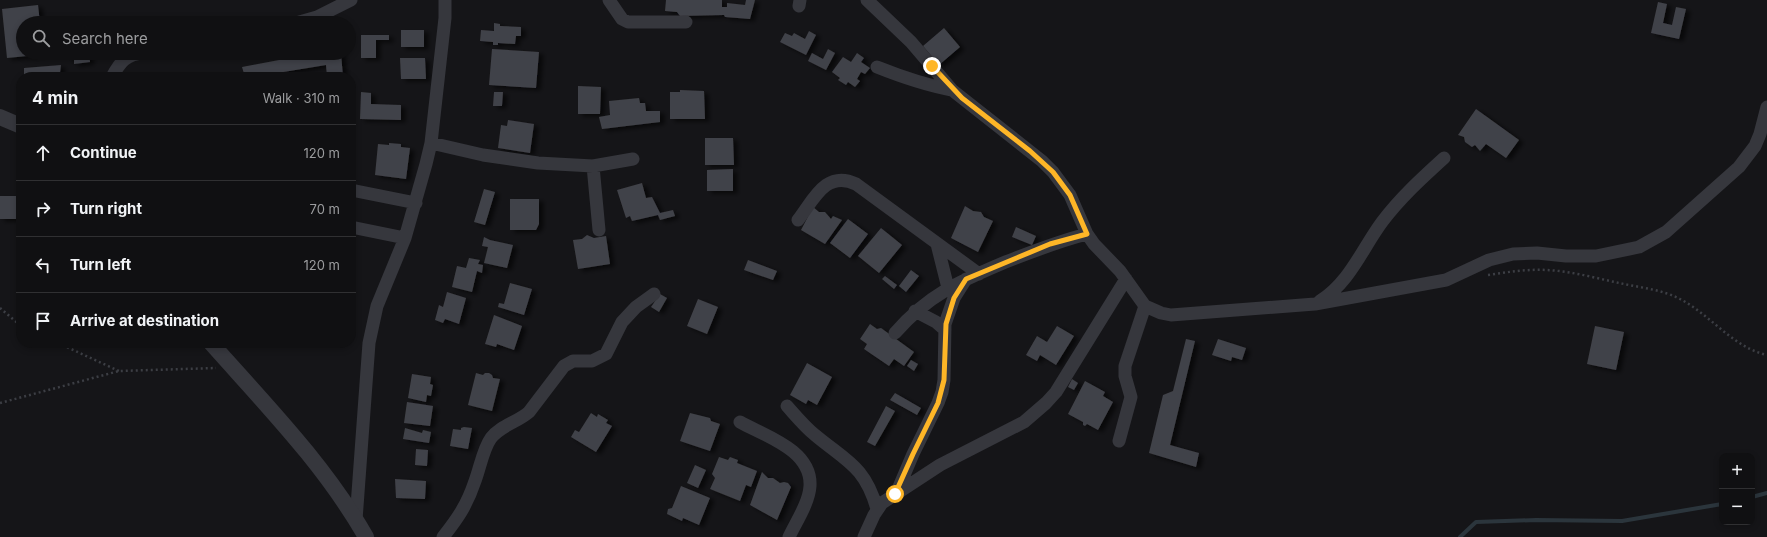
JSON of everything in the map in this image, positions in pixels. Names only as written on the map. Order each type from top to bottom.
[{"type":"street","points":[[317,16],[351,0]]},
{"type":"street","points":[[356,520],[369,343],[377,306],[405,238],[416,203],[431,143],[445,18],[445,0]]},
{"type":"street","points":[[609,0],[622,19],[628,22],[686,22]]},
{"type":"street","points":[[868,0],[920,52],[952,90],[1042,161],[1053,172],[1070,195],[1087,234],[1094,244],[1126,279],[1145,306],[1161,313],[1182,316],[1315,304],[1446,280],[1483,262],[1513,254],[1537,253],[1566,256],[1596,256],[1639,247],[1666,232],[1739,167],[1755,146],[1760,134],[1767,107]]},
{"type":"street","points":[[115,72],[123,60]]},
{"type":"street","points":[[876,67],[911,80],[952,90]]},
{"type":"street","points":[[0,117],[16,124]]},
{"type":"street","points":[[431,143],[483,155],[538,163],[593,166],[633,159]]},
{"type":"street","points":[[1315,304],[1335,290],[1342,283],[1392,209],[1444,158]]},
{"type":"street","points":[[593,166],[599,230]]},
{"type":"street","points":[[798,220],[824,185],[832,181],[849,181],[856,184],[979,274]]},
{"type":"street","points":[[356,191],[416,203]]},
{"type":"street","points":[[356,228],[405,238]]},
{"type":"street","points":[[895,333],[915,311],[948,288],[1050,244],[1087,234]]},
{"type":"street","points":[[937,244],[948,288]]},
{"type":"street","points":[[895,494],[942,392],[944,380],[945,330],[952,304],[966,279]]},
{"type":"street","points":[[864,537],[877,509],[882,503],[940,465],[1024,422],[1046,403],[1056,392],[1126,279]]},
{"type":"street","points":[[443,537],[460,516],[475,483],[488,442],[493,436],[506,425],[523,417],[529,412],[564,366],[573,361],[592,361],[606,354],[622,322],[636,307],[654,294]]},
{"type":"street","points":[[1119,441],[1131,397],[1125,376],[1125,366],[1145,306]]},
{"type":"street","points":[[915,311],[936,322],[945,330]]},
{"type":"street","points":[[216,348],[311,457],[356,520],[366,537]]},
{"type":"street","points":[[787,406],[814,434],[857,468],[870,488],[877,509]]},
{"type":"street","points":[[740,422],[788,448],[800,458],[808,471],[810,486],[806,501],[789,537]]},
{"type":"path","points":[[1486,275],[1525,270],[1557,270],[1658,290],[1690,305],[1734,340],[1751,350],[1767,355]]},
{"type":"path","points":[[0,308],[16,322]]},
{"type":"path","points":[[69,348],[119,371]]},
{"type":"path","points":[[0,404],[119,371],[218,368]]},
{"type":"building","points":[[666,0],[722,0],[722,7],[727,7],[727,3],[745,5],[746,0],[755,0],[750,19],[725,17],[724,15],[680,16],[677,12],[665,11]]},
{"type":"building","points":[[1658,2],[1667,4],[1663,23],[1672,25],[1676,7],[1686,9],[1679,39],[1651,33]]},
{"type":"building","points":[[38,5],[39,16],[16,16],[16,57],[7,58],[2,9]]},
{"type":"building","points":[[494,23],[500,24],[500,26],[521,27],[521,36],[516,36],[515,44],[498,43],[498,45],[493,45],[493,42],[480,41],[481,30],[494,31]]},
{"type":"building","points":[[944,28],[960,47],[939,65],[923,46]]},
{"type":"building","points":[[401,30],[424,30],[424,47],[401,47]]},
{"type":"building","points":[[809,31],[816,35],[806,55],[780,42],[785,33],[792,36],[794,33],[805,39]]},
{"type":"building","points":[[361,35],[389,35],[389,40],[376,40],[376,58],[361,58]]},
{"type":"building","points":[[492,49],[539,52],[536,88],[489,85]]},
{"type":"building","points":[[828,49],[835,53],[826,70],[808,61],[812,53],[823,59]]},
{"type":"building","points":[[857,53],[864,58],[861,62],[870,68],[865,74],[861,72],[857,79],[860,81],[855,87],[848,82],[846,85],[838,80],[840,78],[832,72],[843,57],[851,62]]},
{"type":"building","points":[[400,58],[425,58],[426,79],[401,79]]},
{"type":"building","points":[[74,60],[90,60],[90,62],[74,64]]},
{"type":"building","points":[[279,60],[342,60],[343,72],[327,72],[326,65],[283,72],[244,72],[242,67]]},
{"type":"building","points":[[61,65],[60,72],[24,72],[24,68]]},
{"type":"building","points":[[578,86],[601,87],[600,114],[578,114]]},
{"type":"building","points":[[680,90],[704,91],[705,119],[670,119],[670,92],[680,92]]},
{"type":"building","points":[[361,92],[371,93],[371,104],[401,105],[401,120],[360,119]]},
{"type":"building","points":[[494,92],[503,92],[502,106],[493,106]]},
{"type":"building","points":[[639,98],[640,103],[645,103],[646,111],[660,111],[660,122],[602,129],[599,117],[610,115],[609,101]]},
{"type":"building","points":[[1476,109],[1519,140],[1506,158],[1486,144],[1480,151],[1475,145],[1472,147],[1465,142],[1464,137],[1458,135]]},
{"type":"building","points":[[508,120],[534,124],[530,153],[498,148],[501,125],[507,126]]},
{"type":"building","points":[[705,138],[733,138],[734,165],[705,165]]},
{"type":"building","points":[[389,143],[401,144],[401,147],[410,148],[406,179],[375,175],[378,144],[389,145]]},
{"type":"building","points":[[733,169],[733,191],[707,191],[707,170]]},
{"type":"building","points":[[642,183],[646,198],[652,197],[660,213],[673,210],[675,216],[660,220],[658,215],[632,221],[630,216],[626,218],[617,190]]},
{"type":"building","points":[[484,189],[495,192],[485,225],[474,222]]},
{"type":"building","points":[[0,196],[16,196],[16,219],[0,219]]},
{"type":"building","points":[[510,199],[539,199],[539,224],[536,230],[510,230]]},
{"type":"building","points":[[965,206],[973,211],[981,212],[984,217],[993,221],[978,252],[951,238]]},
{"type":"building","points":[[813,207],[819,212],[825,212],[831,219],[833,216],[842,220],[825,244],[801,230]]},
{"type":"building","points":[[848,219],[868,234],[850,258],[830,243]]},
{"type":"building","points":[[1016,227],[1036,236],[1032,245],[1012,237]]},
{"type":"building","points":[[881,228],[902,245],[879,273],[858,256]]},
{"type":"building","points":[[587,235],[594,238],[606,236],[610,264],[578,269],[573,240],[582,239]]},
{"type":"building","points":[[484,237],[490,240],[513,245],[507,268],[484,263],[488,247],[482,246]]},
{"type":"building","points":[[469,258],[480,260],[478,264],[483,265],[482,273],[477,271],[472,292],[452,287],[457,266],[466,268]]},
{"type":"building","points":[[748,260],[777,271],[773,280],[744,270]]},
{"type":"building","points":[[911,270],[919,276],[906,292],[899,286]]},
{"type":"building","points":[[885,276],[897,285],[894,289],[882,279]]},
{"type":"building","points":[[510,283],[532,289],[524,315],[498,307],[499,303],[504,304]]},
{"type":"building","points":[[447,292],[466,298],[459,324],[445,319],[443,323],[435,320],[439,305],[443,307]]},
{"type":"building","points":[[660,294],[667,298],[659,312],[651,307]]},
{"type":"building","points":[[698,299],[718,307],[707,334],[687,326]]},
{"type":"building","points":[[494,315],[522,326],[514,350],[497,344],[496,347],[485,344]]},
{"type":"building","points":[[870,324],[877,329],[881,328],[914,352],[904,366],[894,359],[889,366],[864,349],[867,344],[860,339]]},
{"type":"building","points":[[1057,326],[1074,336],[1056,365],[1040,355],[1037,361],[1026,355],[1037,336],[1047,342]]},
{"type":"building","points":[[1595,326],[1624,332],[1616,370],[1587,364]]},
{"type":"building","points":[[1186,339],[1195,341],[1170,445],[1199,453],[1196,467],[1149,453],[1163,395],[1173,391]]},
{"type":"building","points":[[1218,339],[1246,348],[1242,360],[1232,357],[1231,361],[1212,355]]},
{"type":"building","points":[[911,360],[918,364],[914,371],[907,366]]},
{"type":"building","points":[[807,363],[832,377],[817,405],[808,400],[806,404],[790,395]]},
{"type":"building","points":[[476,373],[483,375],[485,373],[489,373],[493,378],[500,379],[492,411],[468,405]]},
{"type":"building","points":[[412,374],[431,377],[430,384],[433,385],[431,396],[427,395],[426,402],[408,398]]},
{"type":"building","points":[[1072,379],[1078,383],[1074,390],[1068,387]]},
{"type":"building","points":[[1085,381],[1105,392],[1103,396],[1113,402],[1098,430],[1087,424],[1085,426],[1083,425],[1083,422],[1068,414]]},
{"type":"building","points":[[895,393],[921,408],[917,415],[890,400]]},
{"type":"building","points":[[407,402],[433,406],[430,426],[404,423]]},
{"type":"building","points":[[886,406],[895,411],[875,446],[867,442]]},
{"type":"building","points":[[591,413],[597,417],[598,414],[608,420],[606,423],[612,426],[596,452],[571,437],[575,430],[579,432]]},
{"type":"building","points":[[690,413],[710,418],[711,421],[720,424],[710,451],[680,441]]},
{"type":"building","points":[[405,428],[422,433],[423,430],[431,432],[429,443],[403,439]]},
{"type":"building","points":[[461,428],[472,428],[468,449],[450,446],[453,429],[461,430]]},
{"type":"building","points":[[416,449],[428,450],[427,466],[415,465]]},
{"type":"building","points":[[719,457],[728,460],[730,457],[738,460],[737,463],[757,471],[751,487],[746,485],[740,501],[710,489],[715,478],[712,474]]},
{"type":"building","points":[[695,465],[706,470],[698,488],[687,483]]},
{"type":"building","points":[[762,472],[768,478],[773,478],[780,483],[788,483],[791,487],[777,520],[750,505]]},
{"type":"building","points":[[395,479],[426,481],[425,499],[396,498]]},
{"type":"building","points":[[681,486],[710,498],[699,525],[683,518],[682,521],[667,514],[668,509],[672,508]]},
{"type":"waterway","points":[[1755,496],[1767,493]]},
{"type":"waterway","points":[[1460,537],[1476,522],[1536,520],[1622,521],[1719,505]]},
{"type":"route","points":[[895,494],[942,392],[944,380],[946,324],[954,298],[966,279],[1050,244],[1087,234],[1077,208],[1070,195],[1053,172],[1030,151],[952,90],[932,66]]}]
